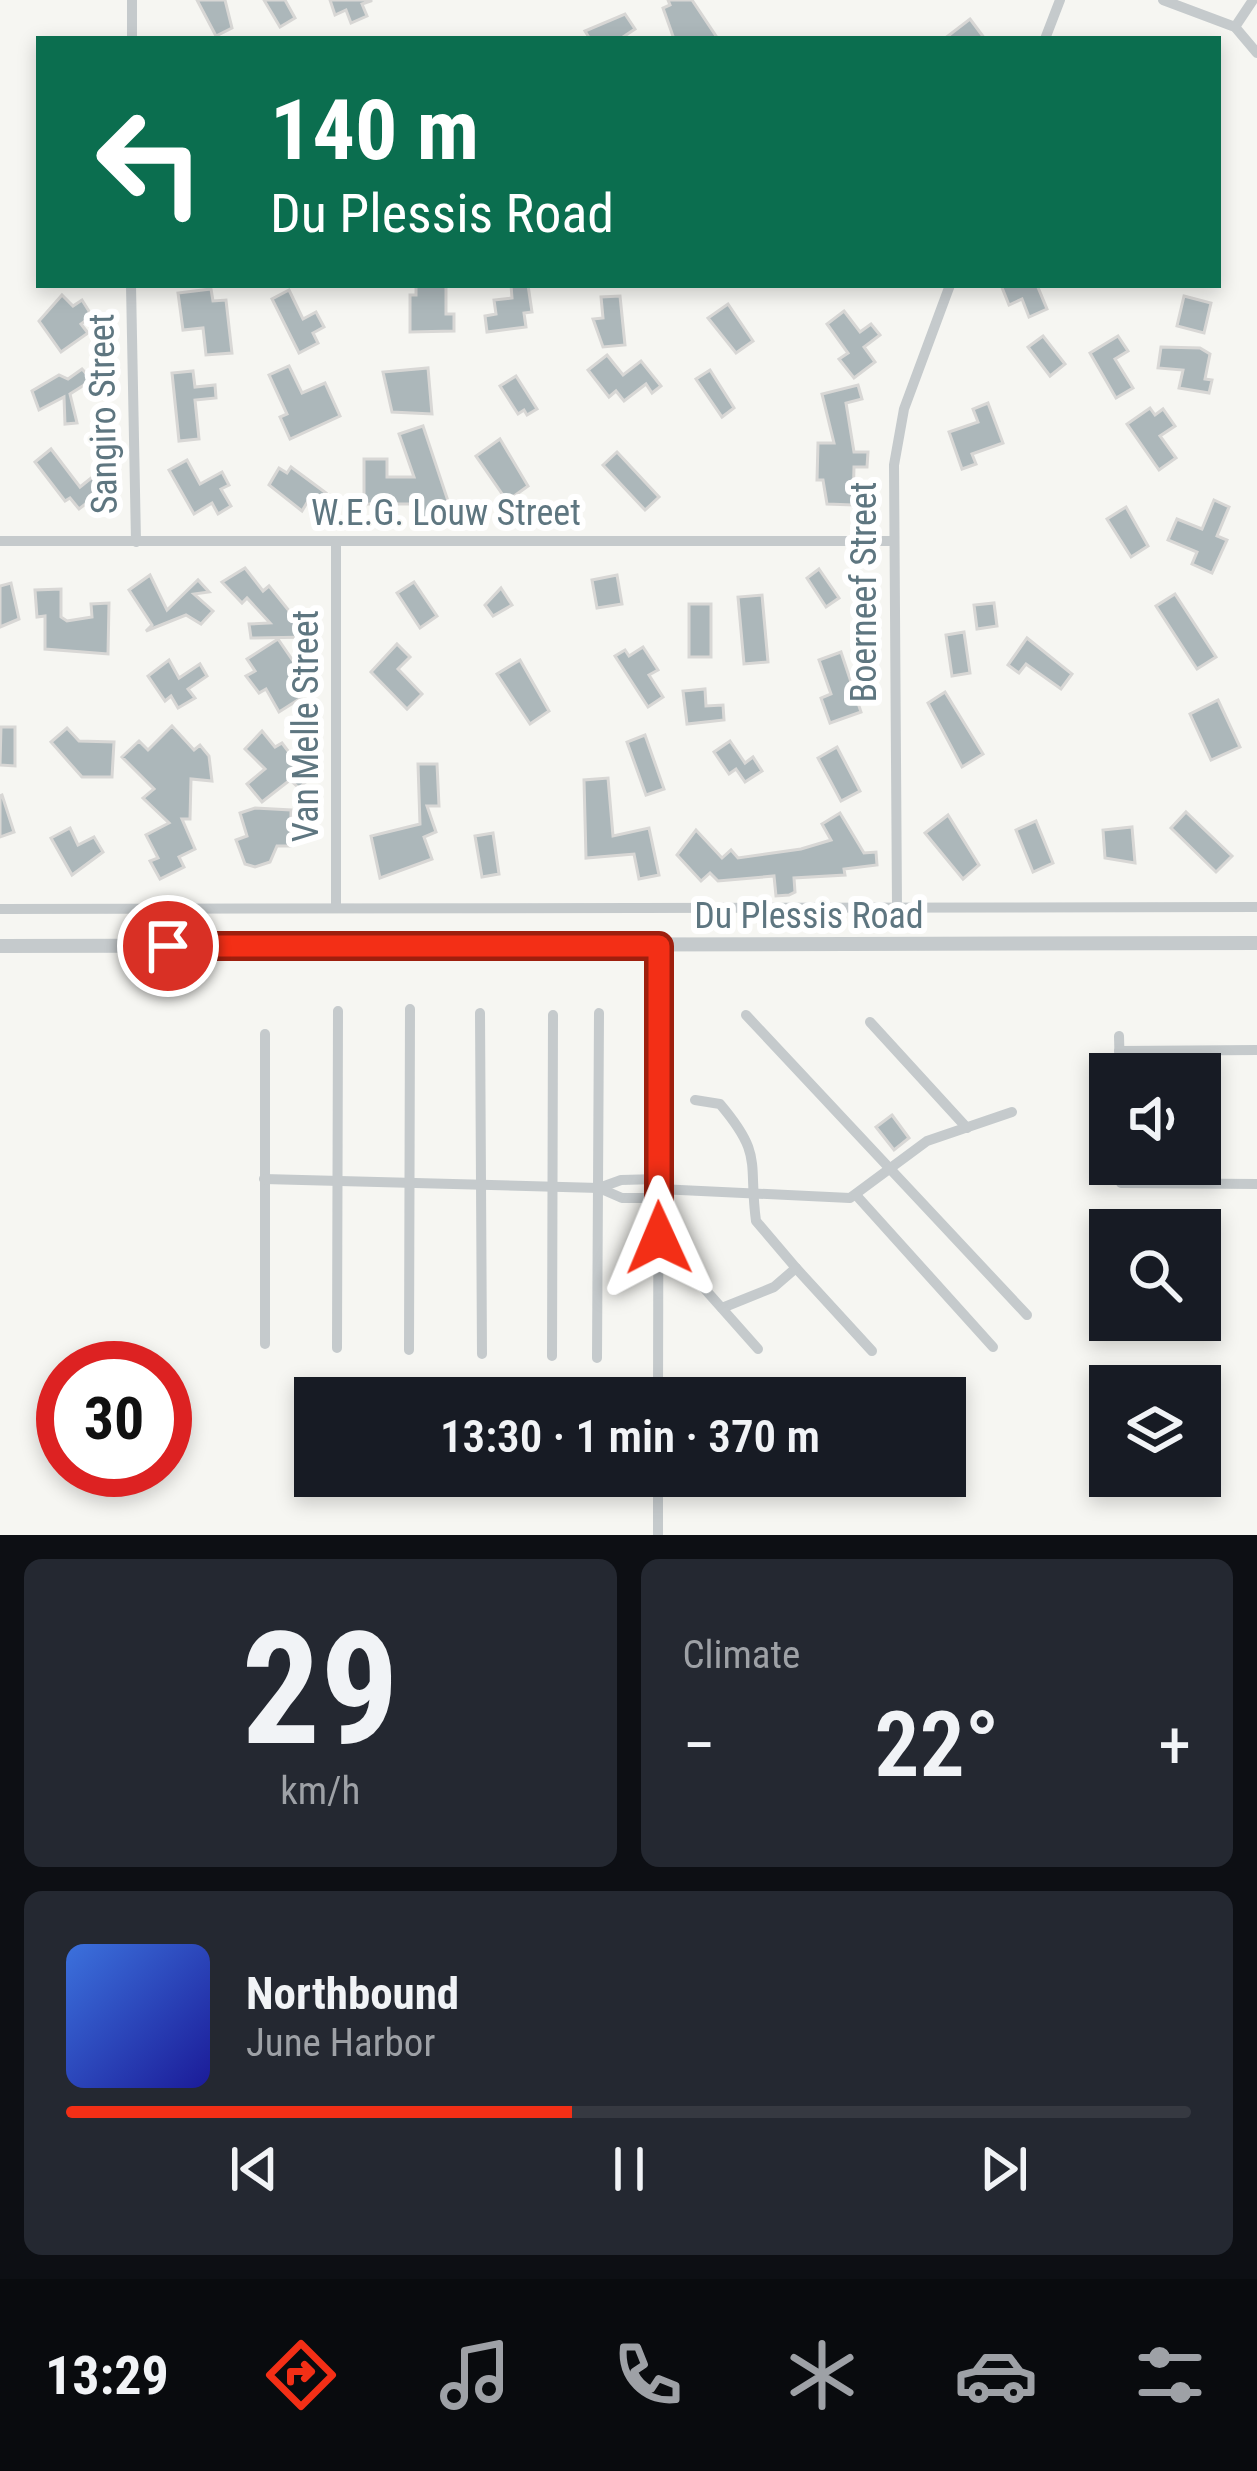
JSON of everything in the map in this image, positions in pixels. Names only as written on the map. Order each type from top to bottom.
[{"type":"street","points":[[132,0],[132,36]]},
{"type":"street","points":[[1046,36],[1060,0]]},
{"type":"street","points":[[1163,0],[1235,27],[1257,52]]},
{"type":"street","points":[[1235,27],[1253,0]]},
{"type":"street","name":"Sangiro Street","points":[[131,288],[136,542]]},
{"type":"street","name":"Boerneef Street","points":[[897,908],[894,465],[904,409],[949,288]]},
{"type":"street","name":"W.E.G. Louw Street","points":[[0,542],[892,541]]},
{"type":"street","name":"Van Melle Street","points":[[336,544],[336,908]]},
{"type":"street","name":"Du Plessis Road","points":[[0,909],[1257,907]]},
{"type":"street","name":"Du Plessis Road","points":[[0,946],[1257,943]]},
{"type":"street","points":[[658,1377],[659,946]]},
{"type":"street","points":[[409,1350],[410,1009]]},
{"type":"street","points":[[337,1348],[338,1011]]},
{"type":"street","points":[[480,1013],[482,1354]]},
{"type":"street","points":[[597,1358],[599,1013]]},
{"type":"street","points":[[552,1356],[554,1015]]},
{"type":"street","points":[[746,1015],[1027,1315]]},
{"type":"street","points":[[870,1022],[967,1128]]},
{"type":"street","points":[[265,1034],[265,1345]]},
{"type":"street","points":[[1119,1036],[1119,1051],[1257,1050]]},
{"type":"street","points":[[695,1100],[720,1104],[739,1126],[753,1152],[756,1220],[872,1351]]},
{"type":"street","points":[[265,1179],[599,1188],[621,1180],[659,1189],[836,1199],[856,1195],[927,1141],[1012,1112]]},
{"type":"street","points":[[1221,1184],[1257,1184]]},
{"type":"street","points":[[599,1188],[622,1198],[659,1189]]},
{"type":"street","points":[[856,1195],[993,1347]]},
{"type":"street","points":[[722,1308],[774,1287],[796,1268]]},
{"type":"street","points":[[703,1286],[758,1349]]},
{"type":"street","points":[[658,1497],[658,1535]]},
{"type":"building","points":[[197,0],[225,0],[232,28],[216,36]]},
{"type":"building","points":[[264,0],[285,0],[295,18],[280,27]]},
{"type":"building","points":[[330,0],[371,1],[362,4],[367,16],[351,23],[346,10],[335,15]]},
{"type":"building","points":[[668,0],[692,0],[716,36],[673,36],[663,8],[670,5]]},
{"type":"building","points":[[625,14],[635,29],[624,36],[588,36],[585,31]]},
{"type":"building","points":[[970,19],[983,36],[948,36]]},
{"type":"building","points":[[416,288],[446,288],[446,314],[454,314],[454,331],[410,332],[410,295],[416,295]]},
{"type":"building","points":[[511,288],[528,288],[532,312],[524,313],[526,327],[487,332],[485,316],[496,314],[494,300],[512,298]]},
{"type":"building","points":[[1002,288],[1038,288],[1047,309],[1029,317],[1022,299],[1009,305]]},
{"type":"building","points":[[211,289],[213,301],[226,300],[232,353],[206,355],[203,328],[183,330],[178,293]]},
{"type":"building","points":[[289,290],[303,319],[316,312],[324,327],[313,333],[318,343],[299,353],[272,299]]},
{"type":"building","points":[[62,295],[73,306],[82,300],[92,316],[81,324],[88,333],[61,352],[39,321]]},
{"type":"building","points":[[620,296],[625,345],[603,347],[593,319],[603,318],[601,297]]},
{"type":"building","points":[[1184,296],[1211,303],[1204,333],[1177,326]]},
{"type":"building","points":[[728,304],[753,341],[736,353],[708,318]]},
{"type":"building","points":[[844,311],[860,332],[871,324],[880,335],[864,347],[875,362],[854,378],[839,359],[848,353],[827,324]]},
{"type":"building","points":[[1043,336],[1065,364],[1050,376],[1028,347]]},
{"type":"building","points":[[1118,336],[1128,351],[1115,359],[1133,388],[1116,398],[1090,353]]},
{"type":"building","points":[[1161,347],[1200,348],[1210,354],[1205,379],[1212,380],[1209,393],[1179,388],[1183,370],[1158,368]]},
{"type":"building","points":[[607,355],[623,375],[641,361],[661,386],[652,393],[646,384],[624,401],[616,391],[609,397],[588,370]]},
{"type":"building","points":[[289,366],[302,393],[325,383],[340,416],[290,439],[280,417],[287,414],[269,375]]},
{"type":"building","points":[[428,368],[432,414],[392,412],[383,372]]},
{"type":"building","points":[[82,369],[92,380],[70,394],[77,423],[65,424],[64,397],[39,410],[32,391],[59,375],[68,379]]},
{"type":"building","points":[[710,370],[734,408],[722,417],[696,379]]},
{"type":"building","points":[[193,371],[195,387],[215,385],[216,398],[195,400],[199,439],[179,441],[172,373]]},
{"type":"building","points":[[516,376],[537,409],[527,415],[524,410],[518,414],[500,386]]},
{"type":"building","points":[[858,385],[862,399],[846,403],[854,452],[868,452],[867,467],[854,467],[853,505],[827,504],[823,480],[817,480],[818,443],[834,443],[822,394]]},
{"type":"building","points":[[988,403],[1003,443],[972,454],[976,464],[962,469],[949,432],[978,422],[973,409]]},
{"type":"building","points":[[1150,408],[1155,415],[1163,409],[1175,426],[1160,436],[1176,458],[1159,470],[1127,424]]},
{"type":"building","points":[[423,426],[451,510],[417,521],[411,504],[364,504],[364,459],[387,459],[387,477],[414,477],[399,434]]},
{"type":"building","points":[[500,439],[528,486],[507,501],[476,456]]},
{"type":"building","points":[[51,449],[80,487],[95,475],[105,489],[79,509],[70,498],[65,501],[35,462]]},
{"type":"building","points":[[617,452],[659,497],[645,510],[603,465]]},
{"type":"building","points":[[187,460],[200,484],[222,472],[229,485],[221,489],[231,506],[218,514],[212,503],[194,514],[169,470]]},
{"type":"building","points":[[291,467],[326,493],[318,507],[308,501],[302,511],[269,485],[279,468],[287,473]]},
{"type":"building","points":[[1214,500],[1229,507],[1217,536],[1227,540],[1212,573],[1192,564],[1197,552],[1168,540],[1177,519],[1202,529]]},
{"type":"building","points":[[1126,507],[1148,546],[1131,557],[1107,519]]},
{"type":"building","points":[[245,568],[263,591],[269,586],[298,622],[310,622],[310,637],[251,638],[249,624],[270,623],[247,598],[242,603],[222,582]]},
{"type":"building","points":[[819,569],[839,598],[826,607],[807,578]]},
{"type":"building","points":[[150,575],[167,610],[198,580],[209,592],[194,594],[213,611],[201,624],[186,615],[146,631],[152,625],[129,590]]},
{"type":"building","points":[[617,575],[622,604],[597,608],[592,580]]},
{"type":"building","points":[[414,582],[437,616],[420,628],[397,593]]},
{"type":"building","points":[[11,583],[19,619],[0,627],[0,586]]},
{"type":"building","points":[[501,588],[512,605],[493,616],[485,605]]},
{"type":"building","points":[[61,589],[61,617],[67,621],[92,617],[91,604],[109,603],[108,654],[45,649],[45,616],[37,617],[35,590]]},
{"type":"building","points":[[1175,594],[1216,657],[1197,669],[1156,606]]},
{"type":"building","points":[[762,595],[768,662],[744,664],[738,597]]},
{"type":"building","points":[[994,603],[997,626],[977,629],[974,605]]},
{"type":"building","points":[[689,604],[711,604],[711,657],[689,657]]},
{"type":"building","points":[[964,632],[970,673],[952,676],[946,635]]},
{"type":"building","points":[[1027,638],[1072,674],[1061,689],[1026,664],[1019,673],[1008,665]]},
{"type":"building","points":[[278,639],[302,674],[290,681],[301,698],[279,712],[266,689],[259,693],[246,676],[255,671],[247,659]]},
{"type":"building","points":[[397,644],[410,657],[398,669],[422,694],[407,709],[371,672]]},
{"type":"building","points":[[643,647],[658,670],[649,675],[663,697],[648,707],[615,656],[625,650],[629,656]]},
{"type":"building","points":[[841,652],[861,712],[830,723],[821,698],[831,694],[819,660]]},
{"type":"building","points":[[169,660],[179,678],[200,664],[207,676],[188,689],[195,698],[178,708],[171,696],[165,701],[148,676]]},
{"type":"building","points":[[520,660],[549,711],[530,724],[497,674]]},
{"type":"building","points":[[705,689],[706,706],[723,705],[724,720],[687,724],[683,691]]},
{"type":"building","points":[[945,692],[983,754],[962,767],[928,703]]},
{"type":"building","points":[[1218,700],[1240,747],[1211,760],[1190,714]]},
{"type":"building","points":[[172,726],[194,750],[200,745],[209,756],[212,781],[191,779],[190,819],[182,819],[195,849],[179,857],[184,867],[160,879],[150,861],[158,858],[146,835],[169,823],[143,798],[154,789],[122,757],[139,741],[148,750]]},
{"type":"building","points":[[1,727],[15,727],[15,766],[0,765]]},
{"type":"building","points":[[67,728],[79,741],[114,742],[112,777],[82,777],[51,742]]},
{"type":"building","points":[[262,731],[275,747],[282,743],[309,779],[299,788],[290,780],[262,802],[247,784],[265,769],[245,749]]},
{"type":"building","points":[[645,735],[664,789],[646,795],[627,742]]},
{"type":"building","points":[[730,741],[745,763],[753,757],[762,771],[745,782],[736,769],[729,774],[714,752]]},
{"type":"building","points":[[837,747],[860,791],[841,801],[818,758]]},
{"type":"building","points":[[418,764],[437,764],[439,806],[427,806],[436,832],[424,837],[432,859],[380,878],[371,836],[420,824]]},
{"type":"building","points":[[608,778],[613,836],[649,828],[659,875],[639,879],[634,854],[586,858],[584,780]]},
{"type":"building","points":[[0,796],[14,832],[0,837]]},
{"type":"building","points":[[255,808],[291,810],[291,846],[277,846],[270,862],[255,867],[245,864],[236,840],[247,836],[240,813]]},
{"type":"building","points":[[1186,812],[1232,856],[1216,872],[1171,828]]},
{"type":"building","points":[[840,813],[864,853],[876,852],[877,865],[844,869],[845,875],[794,878],[795,892],[789,895],[776,896],[774,876],[718,881],[710,873],[701,881],[677,855],[696,830],[722,858],[731,850],[738,858],[801,849],[831,840],[822,824]]},
{"type":"building","points":[[948,815],[979,865],[963,879],[925,833]]},
{"type":"building","points":[[1036,821],[1053,863],[1033,872],[1016,830]]},
{"type":"building","points":[[1132,827],[1135,863],[1105,858],[1103,830]]},
{"type":"building","points":[[70,828],[78,845],[94,837],[103,852],[72,875],[51,838]]},
{"type":"building","points":[[493,833],[499,874],[482,877],[475,836]]},
{"type":"building","points":[[892,1115],[909,1138],[894,1150],[876,1127]]},
{"type":"route","points":[[168,946],[659,946],[659,1238]]}]
